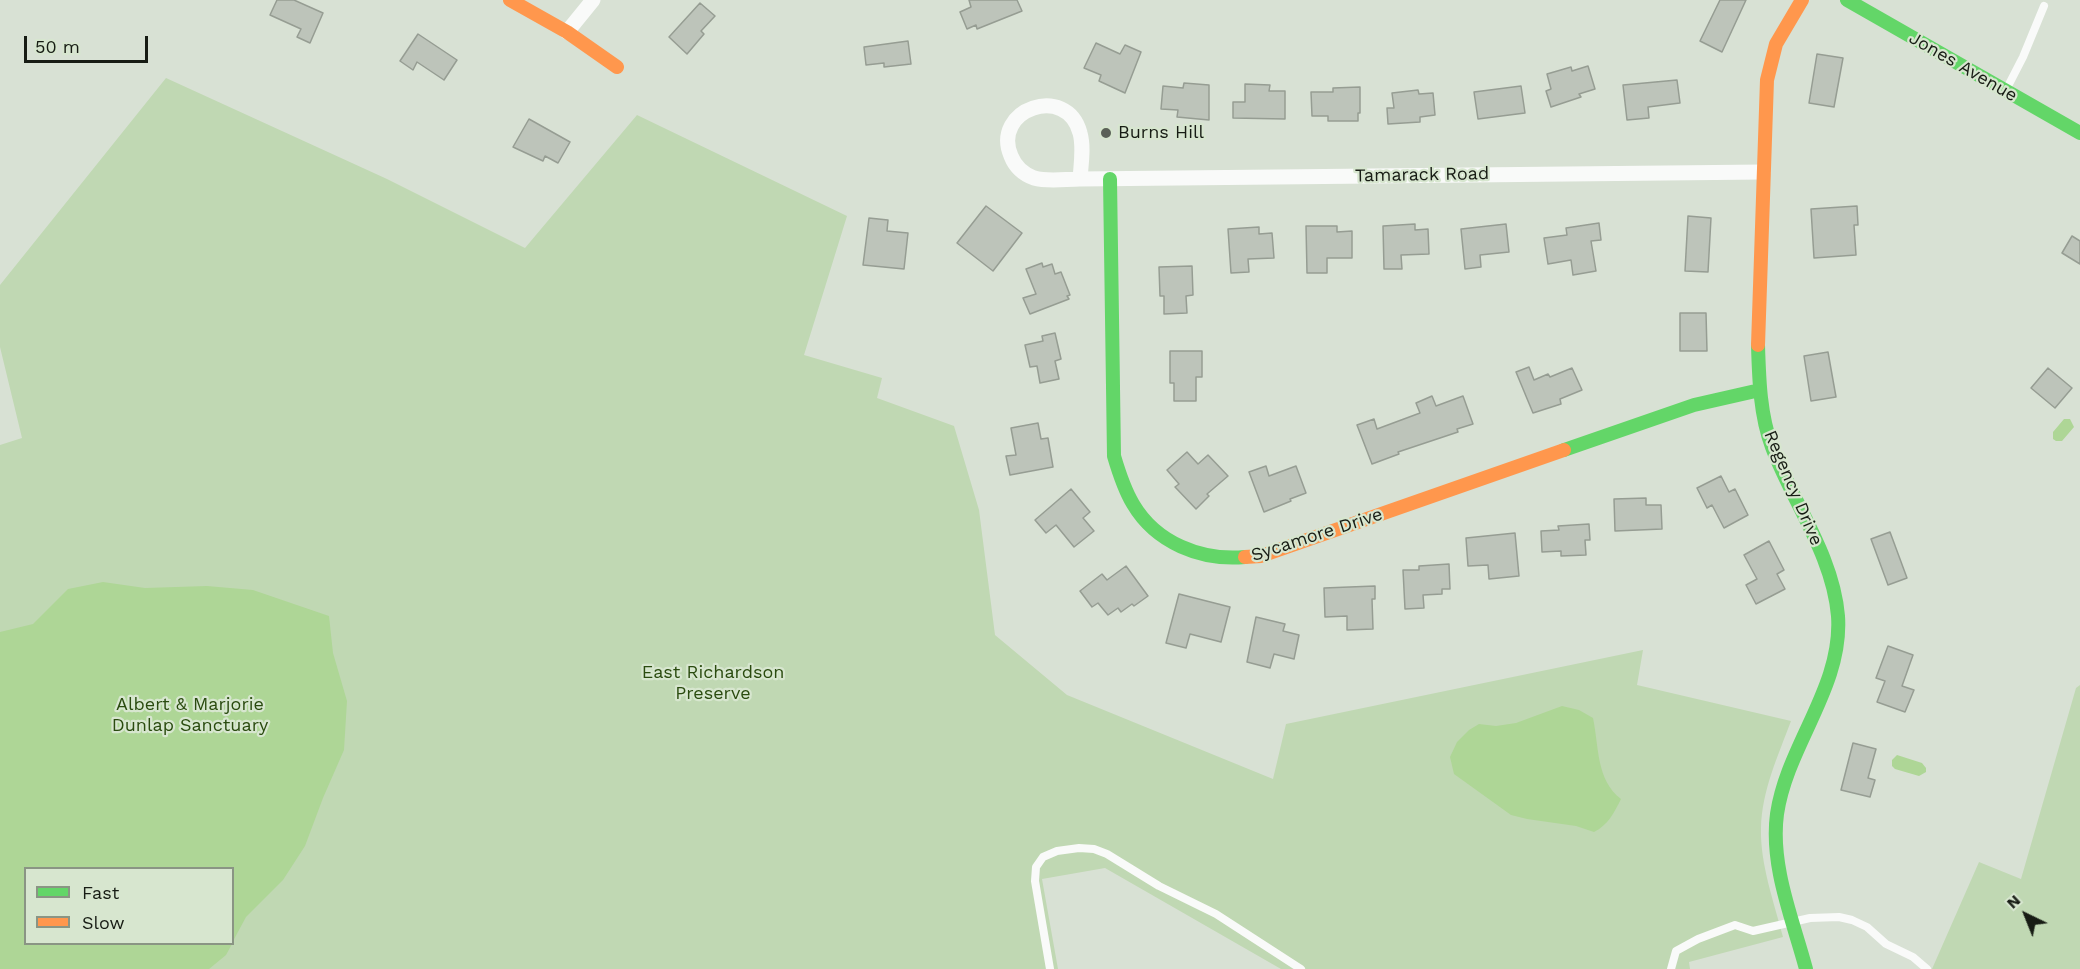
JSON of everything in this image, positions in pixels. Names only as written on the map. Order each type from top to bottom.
[{"type":"street","points":[[510,0],[567,32],[617,67]]},
{"type":"street","points":[[567,32],[593,0]]},
{"type":"street","name":"Regency Drive","points":[[1802,0],[1781,32],[1769,64],[1757,331],[1760,390],[1764,419],[1772,447],[1833,580],[1839,607],[1839,636],[1835,656],[1780,800],[1776,831],[1780,865],[1806,969]]},
{"type":"street","name":"Jones Avenue","points":[[1847,0],[2080,134]]},
{"type":"street","name":"Tamarack Road","points":[[1080,179],[1081,134],[1069,114],[1055,107],[1040,106],[1025,111],[1019,116],[1008,136],[1009,152],[1021,171],[1035,178],[1080,179],[1763,172]]},
{"type":"street","name":"Sycamore Drive","points":[[1110,178],[1114,456],[1117,473],[1131,503],[1146,523],[1165,539],[1195,554],[1228,560],[1261,556],[1694,405],[1760,390]]},
{"type":"lane","points":[[2005,91],[2023,57],[2044,6]]},
{"type":"lane","points":[[1050,969],[1035,881],[1036,867],[1043,857],[1057,851],[1078,848],[1094,849],[1107,854],[1159,886],[1216,914],[1301,969]]},
{"type":"lane","points":[[1671,969],[1676,951],[1698,939],[1735,925],[1753,931],[1824,917],[1852,920],[1867,927],[1886,944],[1912,957],[1927,969]]},
{"type":"green space","name":"East Richardson Preserve","points":[[166,78],[387,179],[525,248],[637,115],[847,216],[804,355],[882,378],[877,398],[954,426],[979,510],[995,635],[1067,695],[1273,779],[1286,724],[1643,650],[1637,685],[1791,721],[1764,800],[1761,828],[1765,869],[1783,937],[1689,962],[1690,969],[1281,969],[1105,868],[1042,879],[1058,969],[0,969],[0,445],[22,438],[0,347],[0,285]]},
{"type":"green space","points":[[2080,685],[2080,969],[1932,969],[1979,862],[2021,879],[2076,688]]},
{"type":"shaded area","points":[[2064,419],[2070,419],[2074,427],[2062,441],[2056,441],[2053,439],[2053,432]]},
{"type":"shaded area","name":"Albert & Marjorie Dunlap Sanctuary","points":[[103,582],[145,588],[207,586],[253,590],[329,616],[333,653],[347,701],[344,750],[305,846],[283,880],[246,917],[234,939],[234,867],[24,867],[24,945],[231,945],[226,955],[209,969],[0,969],[0,632],[33,624],[68,589]]},
{"type":"shaded area","points":[[1562,706],[1579,710],[1593,718],[1603,772],[1613,791],[1621,799],[1607,822],[1594,832],[1576,826],[1511,815],[1454,774],[1450,757],[1457,742],[1469,730],[1479,724],[1496,726],[1516,723]]},
{"type":"shaded area","points":[[1897,755],[1922,763],[1926,772],[1919,776],[1895,769],[1892,766],[1892,760]]},
{"type":"building","points":[[277,0],[294,0],[323,13],[310,43],[297,37],[301,29],[270,15]]},
{"type":"building","points":[[969,0],[1017,0],[1022,11],[977,29],[976,25],[967,29],[960,12],[971,7]]},
{"type":"building","points":[[1720,0],[1746,0],[1722,52],[1700,41]]},
{"type":"building","points":[[700,3],[715,16],[701,31],[704,34],[687,54],[669,37]]},
{"type":"building","points":[[418,34],[457,60],[444,80],[417,62],[413,70],[400,61]]},
{"type":"building","points":[[908,41],[911,64],[884,67],[884,63],[866,65],[864,47]]},
{"type":"building","points":[[1096,43],[1120,54],[1125,45],[1141,52],[1125,93],[1099,81],[1101,75],[1084,68]]},
{"type":"building","points":[[1817,54],[1843,58],[1834,107],[1809,103]]},
{"type":"building","points":[[1588,66],[1595,89],[1579,94],[1581,97],[1551,107],[1546,91],[1551,89],[1547,74],[1571,67],[1572,71]]},
{"type":"building","points":[[1677,80],[1680,103],[1648,107],[1649,118],[1627,120],[1623,85]]},
{"type":"building","points":[[1184,83],[1209,85],[1209,120],[1177,117],[1178,110],[1161,109],[1163,86],[1183,88]]},
{"type":"building","points":[[1245,84],[1270,85],[1269,91],[1285,91],[1285,119],[1233,118],[1233,102],[1245,102]]},
{"type":"building","points":[[1521,86],[1525,113],[1478,119],[1474,92]]},
{"type":"building","points":[[1360,87],[1358,121],[1328,121],[1328,116],[1312,116],[1311,92],[1333,92],[1333,88]]},
{"type":"building","points":[[1418,90],[1419,94],[1433,93],[1435,115],[1420,117],[1420,122],[1388,124],[1387,108],[1394,108],[1392,93]]},
{"type":"building","points":[[529,119],[570,142],[558,163],[545,156],[543,161],[513,147]]},
{"type":"building","points":[[986,206],[1022,233],[993,271],[957,243]]},
{"type":"building","points":[[1857,206],[1858,225],[1854,225],[1856,255],[1814,258],[1811,209]]},
{"type":"building","points":[[1688,216],[1711,218],[1708,272],[1685,271]]},
{"type":"building","points":[[869,218],[888,220],[887,231],[908,233],[904,269],[863,265]]},
{"type":"building","points":[[1599,223],[1601,240],[1591,241],[1596,271],[1573,275],[1571,260],[1548,264],[1544,238],[1567,235],[1566,228]]},
{"type":"building","points":[[1415,224],[1415,230],[1428,229],[1429,254],[1401,255],[1402,269],[1384,269],[1383,226]]},
{"type":"building","points":[[1506,224],[1509,252],[1480,255],[1481,267],[1465,269],[1461,229]]},
{"type":"building","points":[[1306,226],[1337,226],[1337,232],[1352,231],[1352,258],[1327,258],[1327,273],[1307,273]]},
{"type":"building","points":[[1259,227],[1259,234],[1272,233],[1274,258],[1248,259],[1249,272],[1231,273],[1228,229]]},
{"type":"building","points":[[2072,236],[2080,241],[2080,264],[2062,253]]},
{"type":"building","points":[[1042,263],[1043,267],[1052,264],[1055,274],[1061,272],[1070,295],[1067,296],[1069,299],[1030,314],[1023,298],[1036,294],[1026,269]]},
{"type":"building","points":[[1192,266],[1193,295],[1186,296],[1187,313],[1164,314],[1164,296],[1160,296],[1159,267]]},
{"type":"building","points":[[1680,313],[1706,313],[1707,351],[1680,351]]},
{"type":"building","points":[[1055,333],[1061,359],[1055,361],[1059,379],[1040,383],[1037,366],[1030,367],[1025,345],[1043,341],[1042,336]]},
{"type":"building","points":[[1170,351],[1202,351],[1202,377],[1196,377],[1196,401],[1174,401],[1174,383],[1170,383]]},
{"type":"building","points":[[1828,352],[1836,397],[1811,401],[1804,356]]},
{"type":"building","points":[[1529,367],[1534,380],[1548,374],[1550,377],[1572,368],[1582,390],[1560,399],[1561,404],[1533,413],[1516,372]]},
{"type":"building","points":[[2048,368],[2072,388],[2055,408],[2031,388]]},
{"type":"building","points":[[1432,396],[1436,406],[1463,396],[1473,424],[1457,429],[1458,432],[1398,452],[1399,454],[1372,464],[1357,425],[1374,419],[1377,429],[1420,413],[1416,403]]},
{"type":"building","points":[[1038,423],[1041,439],[1048,438],[1053,467],[1010,475],[1006,456],[1016,455],[1011,428]]},
{"type":"building","points":[[1187,452],[1198,464],[1208,455],[1228,476],[1207,494],[1209,496],[1196,509],[1175,487],[1179,484],[1167,470]]},
{"type":"building","points":[[1266,466],[1269,476],[1296,466],[1306,493],[1264,512],[1249,472]]},
{"type":"building","points":[[1721,476],[1729,492],[1735,489],[1748,515],[1724,528],[1712,505],[1707,508],[1697,488]]},
{"type":"building","points":[[1071,489],[1090,512],[1083,518],[1094,531],[1074,547],[1056,525],[1046,533],[1035,520]]},
{"type":"building","points":[[1646,498],[1646,505],[1661,505],[1662,529],[1615,531],[1614,499]]},
{"type":"building","points":[[1589,524],[1590,540],[1585,540],[1586,555],[1561,556],[1561,551],[1542,552],[1541,531],[1559,530],[1558,526]]},
{"type":"building","points":[[1890,532],[1907,578],[1888,585],[1871,539]]},
{"type":"building","points":[[1515,533],[1519,576],[1489,579],[1488,565],[1468,566],[1466,538]]},
{"type":"building","points":[[1769,541],[1784,570],[1777,574],[1785,589],[1756,604],[1746,585],[1757,579],[1744,555]]},
{"type":"building","points":[[1449,564],[1450,589],[1442,589],[1442,594],[1423,595],[1424,608],[1405,609],[1403,570],[1419,570],[1419,566]]},
{"type":"building","points":[[1126,566],[1148,596],[1134,606],[1132,604],[1121,612],[1118,608],[1108,615],[1098,603],[1092,607],[1080,591],[1102,574],[1107,580]]},
{"type":"building","points":[[1375,586],[1375,599],[1372,599],[1373,629],[1347,630],[1347,616],[1325,617],[1324,588]]},
{"type":"building","points":[[1179,594],[1230,607],[1221,642],[1190,634],[1186,648],[1166,643]]},
{"type":"building","points":[[1256,617],[1285,624],[1283,631],[1299,635],[1294,659],[1274,654],[1270,668],[1247,662]]},
{"type":"building","points":[[1888,646],[1913,655],[1902,686],[1914,690],[1905,712],[1877,702],[1885,681],[1876,678]]},
{"type":"building","points":[[1853,743],[1876,749],[1868,778],[1875,780],[1870,797],[1841,790]]},
{"type":"traffic: fast","points":[[1847,0],[2080,133]]},
{"type":"traffic: fast","points":[[1110,179],[1114,456],[1124,487],[1143,518],[1167,539],[1181,547],[1212,556],[1245,557]]},
{"type":"traffic: fast","points":[[1758,345],[1761,397],[1768,435],[1829,572],[1838,616],[1837,642],[1832,667],[1824,692],[1791,764],[1777,814],[1776,834],[1780,873],[1806,969]]},
{"type":"traffic: fast","points":[[1564,450],[1694,405],[1760,390]]},
{"type":"traffic: slow","points":[[510,0],[567,32],[617,67]]},
{"type":"traffic: slow","points":[[1758,345],[1767,80],[1776,44],[1802,0]]},
{"type":"traffic: slow","points":[[1245,557],[1261,556],[1564,450]]},
{"type":"place","name":"Burns Hill","points":[[1106,133]]}]
